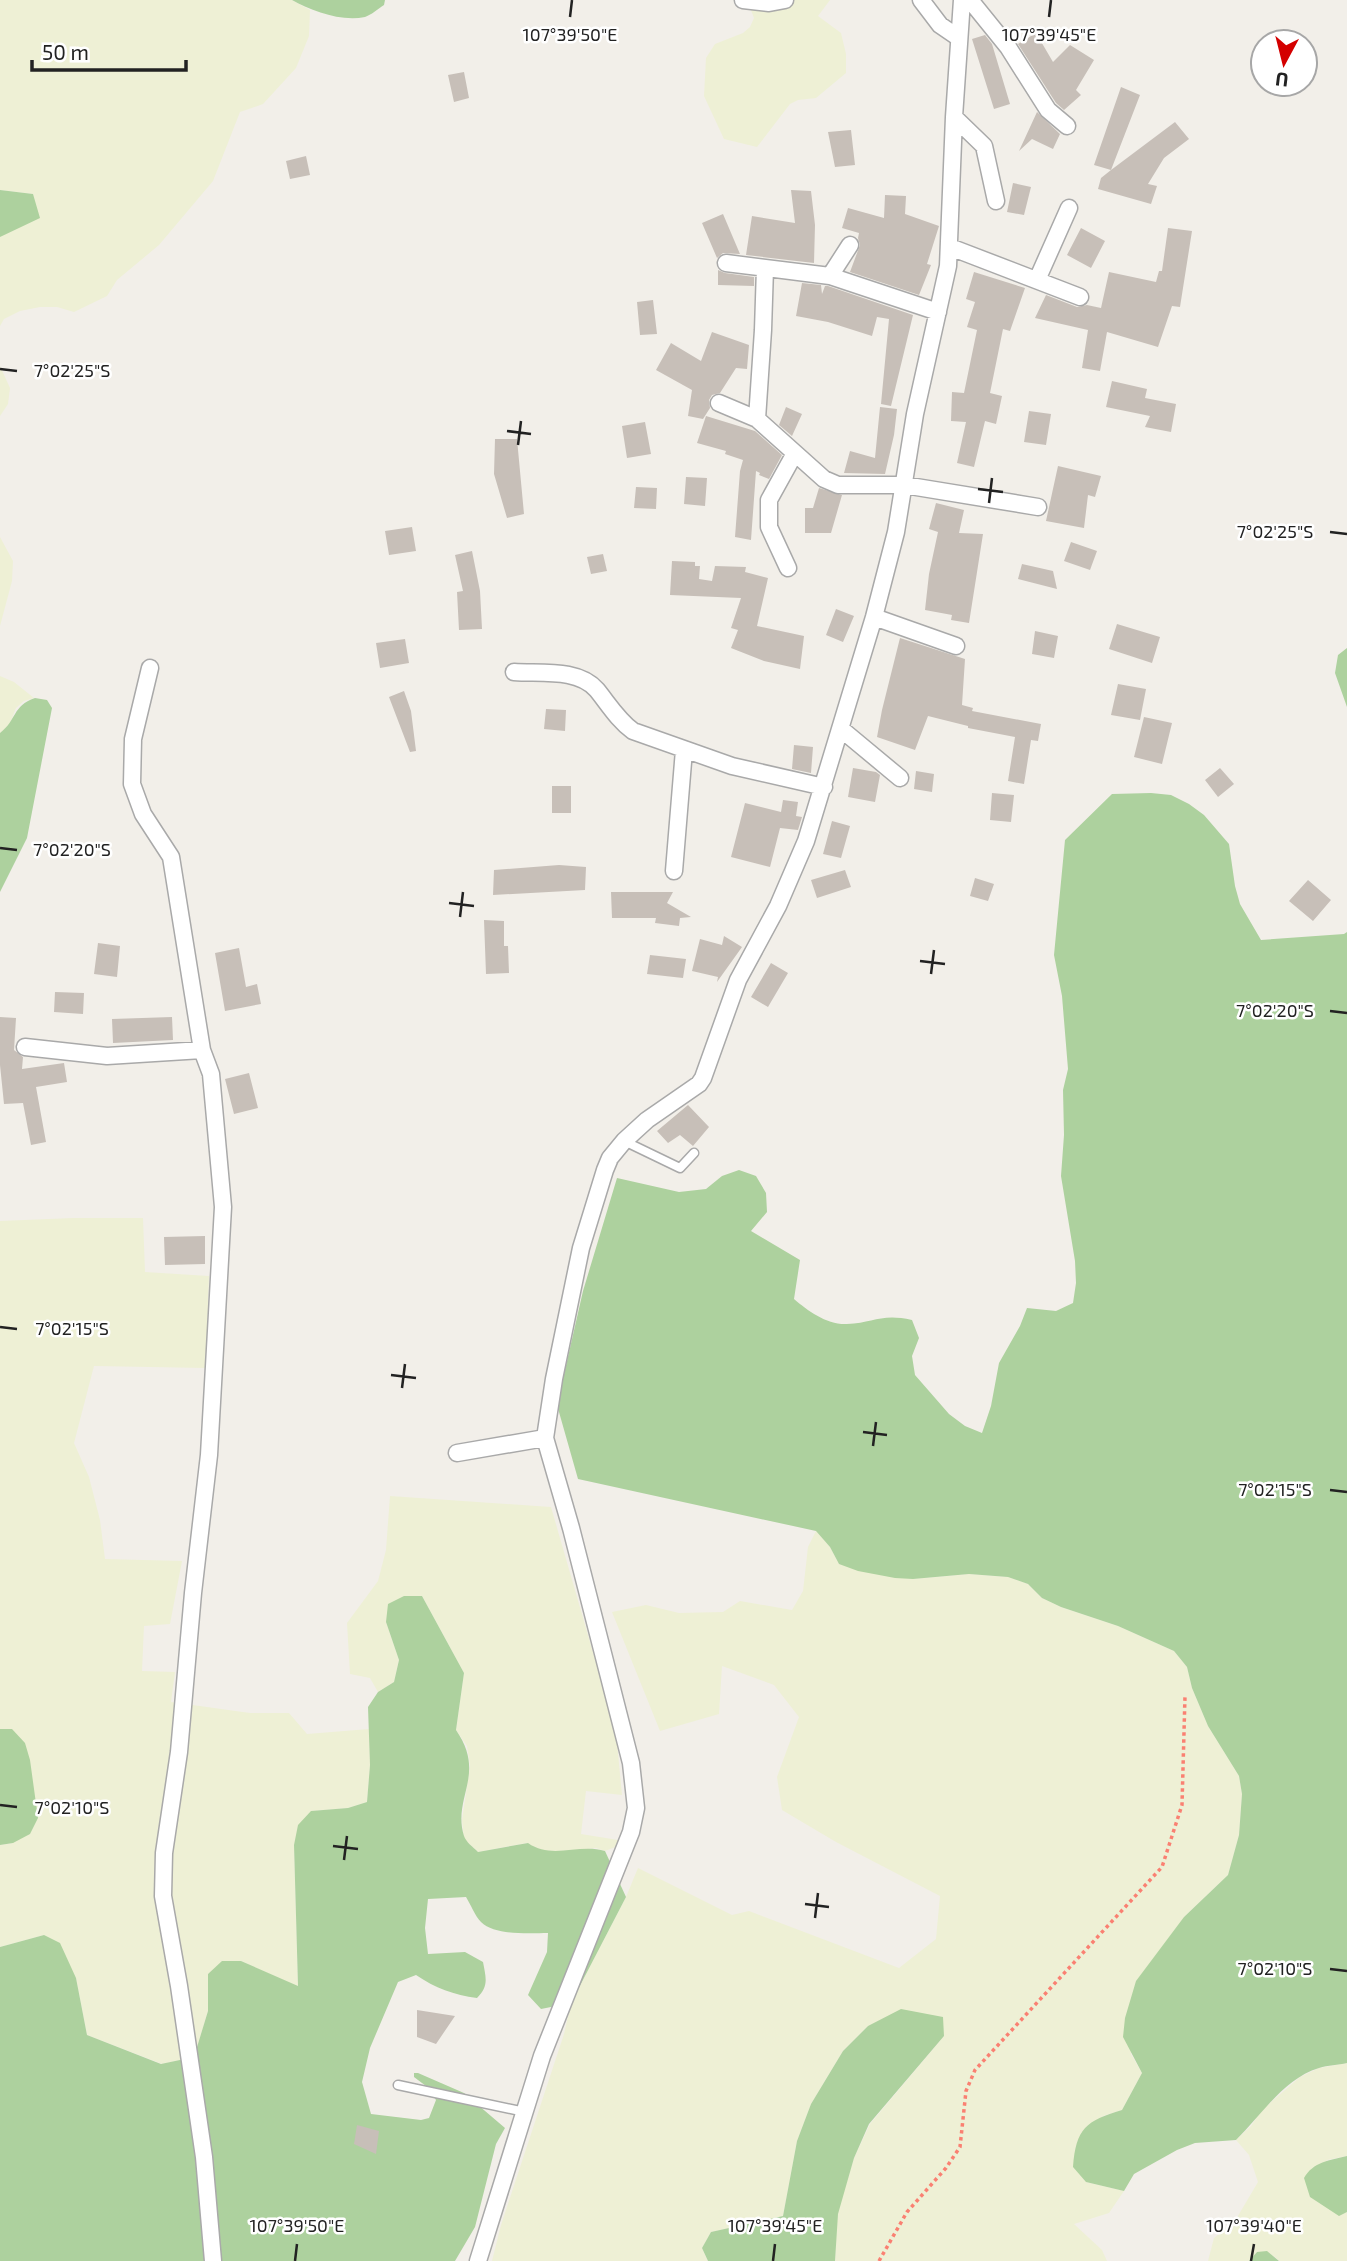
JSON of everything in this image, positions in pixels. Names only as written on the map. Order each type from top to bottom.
[{"type":"street","points":[[743,0],[769,3],[785,0]]},
{"type":"street","points":[[921,0],[940,25],[959,37]]},
{"type":"street","points":[[478,2261],[542,2056],[631,1832],[636,1808],[631,1763],[622,1726],[545,1438],[554,1379],[585,1234],[610,1158],[647,1120],[699,1084],[703,1078],[738,980],[778,906],[806,841],[824,787],[896,532],[915,414],[950,247],[954,117],[962,0]]},
{"type":"street","points":[[970,0],[1008,47],[1048,110],[1067,126]]},
{"type":"street","points":[[954,117],[984,146],[996,201]]},
{"type":"street","points":[[1037,280],[1069,208]]},
{"type":"street","points":[[830,276],[850,245]]},
{"type":"street","points":[[950,247],[1080,297]]},
{"type":"street","points":[[726,263],[830,276],[938,312]]},
{"type":"street","points":[[757,419],[765,268]]},
{"type":"street","points":[[719,403],[757,419],[832,484],[904,485],[1038,507]]},
{"type":"street","points":[[788,568],[769,527],[769,500],[795,453]]},
{"type":"street","points":[[874,617],[956,646]]},
{"type":"street","points":[[150,668],[133,739],[132,783],[143,814],[171,857],[202,1050],[211,1074],[223,1207],[209,1455],[178,1752],[164,1853],[163,1896],[202,2144],[214,2261]]},
{"type":"street","points":[[514,671],[579,676],[596,688],[623,724],[633,731],[733,766],[824,787]]},
{"type":"street","points":[[841,729],[900,778]]},
{"type":"street","points":[[674,871],[684,750]]},
{"type":"street","points":[[25,1047],[107,1056],[202,1050]]},
{"type":"street","points":[[457,1453],[545,1438]]},
{"type":"lane","points":[[624,1142],[680,1168],[694,1153]]},
{"type":"lane","points":[[398,2085],[525,2112]]},
{"type":"path","points":[[879,2261],[907,2212],[946,2168],[960,2147],[966,2091],[975,2070],[1162,1867],[1182,1805],[1185,1696]]},
{"type":"green space","points":[[0,0],[292,0],[310,10],[309,36],[296,68],[263,104],[240,112],[213,181],[159,245],[117,280],[107,296],[74,312],[57,307],[20,311],[4,319],[0,326],[0,237],[33,194],[0,190]]},
{"type":"green space","points":[[292,0],[385,0],[384,5],[365,17],[346,18],[327,15]]},
{"type":"green space","points":[[747,0],[830,0],[818,16],[841,33],[846,54],[846,73],[816,98],[790,104],[757,147],[724,139],[704,96],[706,58],[715,44],[743,33],[750,27],[754,18]]},
{"type":"green space","points":[[0,190],[33,194],[40,218],[0,237]]},
{"type":"green space","points":[[0,366],[10,388],[8,404],[0,416]]},
{"type":"green space","points":[[0,537],[13,561],[12,581],[0,626]]},
{"type":"green space","points":[[1347,648],[1347,707],[1335,673],[1338,655]]},
{"type":"green space","points":[[0,676],[14,682],[34,698],[24,701],[16,708],[9,726],[0,733]]},
{"type":"green space","points":[[35,698],[47,700],[52,708],[27,838],[0,892],[0,733],[22,705]]},
{"type":"green space","points":[[1112,794],[1171,795],[1189,804],[1204,815],[1229,844],[1240,904],[1261,940],[1347,932],[1347,2063],[1306,2073],[1284,2089],[1236,2140],[1195,2143],[1177,2150],[1134,2174],[1124,2191],[1086,2182],[1073,2167],[1077,2143],[1080,2135],[1091,2123],[1122,2110],[1142,2073],[1123,2037],[1125,2018],[1136,1981],[1184,1917],[1228,1875],[1239,1835],[1242,1794],[1239,1776],[1208,1726],[1192,1688],[1187,1667],[1174,1651],[1118,1626],[1061,1607],[1042,1598],[1028,1584],[1008,1577],[969,1574],[913,1579],[858,1571],[839,1564],[830,1547],[816,1531],[578,1479],[557,1405],[583,1291],[617,1178],[679,1192],[706,1189],[722,1176],[739,1170],[756,1176],[766,1193],[767,1212],[751,1231],[800,1260],[794,1299],[818,1316],[840,1324],[893,1318],[912,1320],[919,1338],[912,1356],[915,1375],[949,1414],[965,1426],[982,1433],[991,1406],[999,1363],[1027,1308],[1056,1311],[1073,1303],[1076,1283],[1061,1176],[1063,1090],[1068,1069],[1062,996],[1054,955],[1065,840]]},
{"type":"green space","points":[[143,1218],[145,1272],[209,1276],[206,1368],[94,1366],[74,1443],[89,1477],[100,1520],[105,1559],[182,1561],[170,1624],[144,1626],[142,1671],[175,1672],[171,1702],[250,1713],[289,1713],[307,1734],[369,1729],[367,1802],[348,1808],[312,1811],[294,1845],[298,1987],[241,1961],[208,1974],[208,2011],[194,2057],[162,2064],[87,2035],[76,1978],[44,1935],[0,1947],[0,1845],[13,1843],[12,1729],[0,1729],[0,1221]]},
{"type":"green space","points":[[390,1496],[551,1507],[616,1732],[622,1795],[586,1791],[581,1834],[618,1840],[618,1846],[605,1851],[596,1848],[556,1853],[535,1849],[527,1843],[478,1852],[464,1839],[462,1820],[470,1766],[467,1746],[456,1730],[464,1673],[422,1596],[404,1596],[386,1622],[399,1660],[394,1682],[378,1692],[370,1678],[350,1674],[347,1623],[378,1581],[386,1550]]},
{"type":"green space","points":[[816,1531],[830,1547],[839,1564],[913,1579],[969,1574],[1008,1577],[1028,1584],[1042,1598],[1061,1607],[1118,1626],[1174,1651],[1187,1667],[1192,1688],[1208,1726],[1239,1776],[1242,1794],[1239,1835],[1228,1875],[1184,1917],[1131,2054],[1142,2073],[1122,2110],[1103,2116],[1086,2182],[1124,2191],[1109,2213],[1074,2224],[1102,2250],[1107,2261],[835,2261],[837,2214],[854,2158],[870,2124],[944,2036],[868,2026],[843,2051],[811,2104],[797,2141],[783,2216],[711,2232],[702,2248],[708,2261],[492,2261],[501,2225],[564,2034],[571,2003],[626,1897],[638,1868],[732,1915],[749,1911],[899,1968],[936,1939],[940,1896],[836,1842],[782,1810],[777,1777],[799,1717],[774,1685],[722,1666],[719,1714],[660,1731],[612,1612],[646,1605],[679,1613],[723,1612],[740,1601],[792,1610],[803,1591],[808,1547]]},
{"type":"green space","points":[[404,1596],[422,1596],[464,1673],[456,1730],[469,1760],[461,1822],[466,1840],[478,1852],[528,1843],[537,1848],[556,1851],[605,1851],[626,1897],[571,2003],[541,2009],[528,1995],[547,1952],[548,1933],[495,1930],[479,1920],[466,1897],[428,1899],[425,1928],[428,1954],[465,1952],[483,1962],[485,1986],[477,1998],[445,1990],[416,1975],[398,1982],[370,2048],[362,2082],[371,2114],[421,2120],[429,2118],[436,2100],[426,2086],[414,2077],[414,2073],[418,2073],[464,2093],[505,2128],[496,2144],[475,2227],[455,2261],[0,2261],[0,1947],[44,1935],[60,1943],[76,1978],[87,2035],[161,2064],[194,2057],[208,2011],[208,1974],[222,1961],[241,1961],[298,1986],[294,1845],[298,1825],[311,1811],[348,1808],[367,1802],[370,1765],[368,1707],[378,1692],[394,1682],[399,1660],[386,1622],[388,1604]]},
{"type":"green space","points":[[0,1729],[12,1729],[25,1743],[38,1818],[30,1834],[13,1843],[0,1845]]},
{"type":"green space","points":[[901,2009],[943,2017],[944,2036],[869,2124],[854,2158],[838,2214],[835,2261],[708,2261],[702,2248],[711,2232],[783,2216],[797,2141],[811,2104],[843,2051],[868,2026]]},
{"type":"green space","points":[[1347,2063],[1347,2156],[1327,2160],[1339,2215],[1347,2212],[1347,2261],[1279,2261],[1275,2257],[1257,2252],[1249,2261],[1208,2261],[1214,2238],[1235,2221],[1258,2182],[1249,2155],[1236,2140],[1251,2126],[1262,2110],[1300,2077],[1319,2068]]},
{"type":"green space","points":[[1347,2156],[1347,2212],[1339,2216],[1310,2197],[1304,2178],[1317,2165]]},
{"type":"green space","points":[[1267,2251],[1279,2261],[1249,2261],[1257,2252]]},
{"type":"building","points":[[1036,33],[1053,62],[1070,45],[1094,60],[1076,90],[1081,95],[1064,110],[1056,103],[1018,44]]},
{"type":"building","points":[[985,35],[992,44],[1010,104],[994,109],[972,39]]},
{"type":"building","points":[[464,72],[469,98],[454,102],[448,75]]},
{"type":"building","points":[[1121,87],[1140,95],[1111,170],[1094,165]]},
{"type":"building","points":[[1037,112],[1060,134],[1053,149],[1032,139],[1019,151]]},
{"type":"building","points":[[1175,122],[1189,139],[1164,158],[1148,184],[1157,186],[1151,204],[1098,189],[1101,178]]},
{"type":"building","points":[[851,130],[855,165],[835,167],[828,132]]},
{"type":"building","points":[[306,156],[310,175],[290,179],[286,161]]},
{"type":"building","points":[[1013,183],[1031,187],[1024,215],[1007,212]]},
{"type":"building","points":[[791,190],[811,191],[815,225],[814,263],[746,255],[752,216],[795,223]]},
{"type":"building","points":[[885,195],[906,196],[905,214],[939,226],[927,264],[931,265],[919,295],[850,272],[860,245],[859,233],[842,228],[848,208],[884,218]]},
{"type":"building","points":[[723,214],[740,254],[723,253],[717,258],[702,223]]},
{"type":"building","points":[[1081,228],[1105,241],[1091,268],[1067,255]]},
{"type":"building","points":[[1168,228],[1192,231],[1180,307],[1172,306],[1158,347],[1107,332],[1100,371],[1082,368],[1088,330],[1035,318],[1046,295],[1077,307],[1087,305],[1101,308],[1109,272],[1156,282],[1159,271],[1162,271]]},
{"type":"building","points":[[718,270],[754,277],[754,286],[718,285]]},
{"type":"building","points":[[974,272],[1025,288],[1010,331],[1003,329],[990,393],[1002,396],[996,424],[985,421],[974,467],[957,463],[966,422],[951,421],[952,392],[964,393],[977,330],[967,327],[975,302],[966,299]]},
{"type":"building","points":[[802,283],[821,285],[822,294],[825,286],[828,286],[913,315],[891,406],[881,404],[889,319],[877,317],[872,336],[828,322],[796,316]]},
{"type":"building","points":[[653,300],[657,334],[640,335],[637,302]]},
{"type":"building","points":[[712,332],[749,345],[747,369],[736,368],[720,393],[712,395],[709,400],[710,408],[703,419],[688,416],[692,390],[656,370],[671,343],[701,361]]},
{"type":"building","points":[[1112,381],[1147,389],[1145,398],[1176,404],[1171,432],[1145,427],[1150,416],[1106,407]]},
{"type":"building","points":[[786,407],[802,414],[792,436],[779,425]]},
{"type":"building","points":[[880,407],[897,409],[885,474],[844,473],[850,451],[875,458]]},
{"type":"building","points":[[1029,411],[1051,414],[1046,445],[1024,442]]},
{"type":"building","points":[[706,416],[755,431],[782,455],[769,479],[756,471],[751,540],[735,537],[743,460],[725,454],[726,451],[697,443]]},
{"type":"building","points":[[645,422],[651,454],[627,458],[622,426]]},
{"type":"building","points":[[495,439],[517,439],[524,514],[507,518],[494,474]]},
{"type":"building","points":[[1058,466],[1101,476],[1095,497],[1088,495],[1084,528],[1046,521]]},
{"type":"building","points":[[686,477],[707,478],[705,506],[684,504]]},
{"type":"building","points":[[636,487],[657,488],[656,509],[634,508]]},
{"type":"building","points":[[819,488],[842,495],[831,533],[805,533],[805,508],[813,508]]},
{"type":"building","points":[[936,503],[964,510],[959,533],[983,534],[969,623],[951,620],[952,615],[925,610],[938,532],[929,529]]},
{"type":"building","points":[[412,527],[416,551],[389,555],[385,531]]},
{"type":"building","points":[[1071,542],[1097,551],[1090,570],[1064,561]]},
{"type":"building","points":[[472,551],[480,591],[482,629],[459,630],[457,592],[463,591],[455,555]]},
{"type":"building","points":[[603,554],[607,571],[591,574],[587,557]]},
{"type":"building","points":[[672,561],[695,562],[695,566],[700,566],[699,579],[712,581],[715,566],[746,567],[745,572],[768,578],[757,626],[804,636],[800,669],[764,661],[731,648],[738,630],[731,628],[741,598],[670,595]]},
{"type":"building","points":[[1022,564],[1053,571],[1057,589],[1018,579]]},
{"type":"building","points":[[836,609],[854,616],[843,642],[826,635]]},
{"type":"building","points":[[1117,624],[1160,637],[1152,663],[1109,649]]},
{"type":"building","points":[[1035,631],[1058,636],[1054,658],[1032,654]]},
{"type":"building","points":[[900,638],[965,659],[962,705],[973,708],[972,711],[1041,724],[1038,741],[1031,740],[1024,784],[1008,781],[1015,737],[968,728],[928,716],[915,750],[877,737]]},
{"type":"building","points":[[405,639],[409,663],[380,668],[376,643]]},
{"type":"building","points":[[1118,684],[1146,689],[1140,720],[1111,715]]},
{"type":"building","points":[[404,691],[411,711],[416,751],[410,752],[389,697]]},
{"type":"building","points":[[546,709],[566,710],[565,731],[544,729]]},
{"type":"building","points":[[1144,717],[1172,723],[1162,764],[1134,757]]},
{"type":"building","points":[[794,745],[813,747],[811,773],[792,769]]},
{"type":"building","points":[[853,768],[880,775],[875,802],[848,797]]},
{"type":"building","points":[[1220,768],[1234,784],[1218,797],[1205,780]]},
{"type":"building","points":[[916,771],[934,774],[932,792],[914,789]]},
{"type":"building","points":[[552,786],[571,786],[571,813],[552,813]]},
{"type":"building","points":[[992,793],[1014,795],[1011,822],[990,820]]},
{"type":"building","points":[[783,800],[798,802],[796,816],[802,817],[798,830],[780,828],[770,867],[731,857],[745,803],[781,812]]},
{"type":"building","points":[[832,821],[850,826],[841,858],[823,854]]},
{"type":"building","points":[[559,865],[586,867],[585,890],[493,895],[494,870]]},
{"type":"building","points":[[845,870],[851,887],[817,898],[811,880]]},
{"type":"building","points":[[975,878],[994,884],[988,901],[970,896]]},
{"type":"building","points":[[1308,880],[1331,900],[1313,921],[1289,901]]},
{"type":"building","points":[[611,892],[673,892],[667,903],[691,917],[680,918],[679,926],[655,923],[656,918],[612,918]]},
{"type":"building","points":[[484,920],[504,921],[504,946],[508,946],[509,973],[486,974]]},
{"type":"building","points":[[724,936],[742,947],[717,982],[718,977],[692,971],[700,939],[722,945]]},
{"type":"building","points":[[98,943],[120,946],[117,977],[94,974]]},
{"type":"building","points":[[239,948],[246,987],[257,984],[261,1004],[225,1011],[215,953]]},
{"type":"building","points":[[650,955],[686,959],[683,978],[647,974]]},
{"type":"building","points":[[771,963],[788,973],[768,1007],[751,997]]},
{"type":"building","points":[[55,992],[84,993],[83,1014],[54,1012]]},
{"type":"building","points":[[0,1017],[16,1018],[14,1050],[23,1057],[22,1069],[64,1063],[67,1082],[36,1087],[46,1142],[31,1145],[23,1103],[4,1104],[0,1065]]},
{"type":"building","points":[[172,1017],[173,1040],[113,1043],[112,1019]]},
{"type":"building","points":[[249,1073],[258,1108],[234,1114],[225,1079]]},
{"type":"building","points":[[688,1105],[709,1127],[693,1146],[680,1135],[668,1143],[657,1131]]},
{"type":"building","points":[[205,1236],[205,1264],[165,1265],[164,1237]]},
{"type":"building","points":[[417,2010],[455,2016],[436,2044],[417,2037]]},
{"type":"building","points":[[357,2125],[379,2131],[376,2154],[354,2144]]}]
